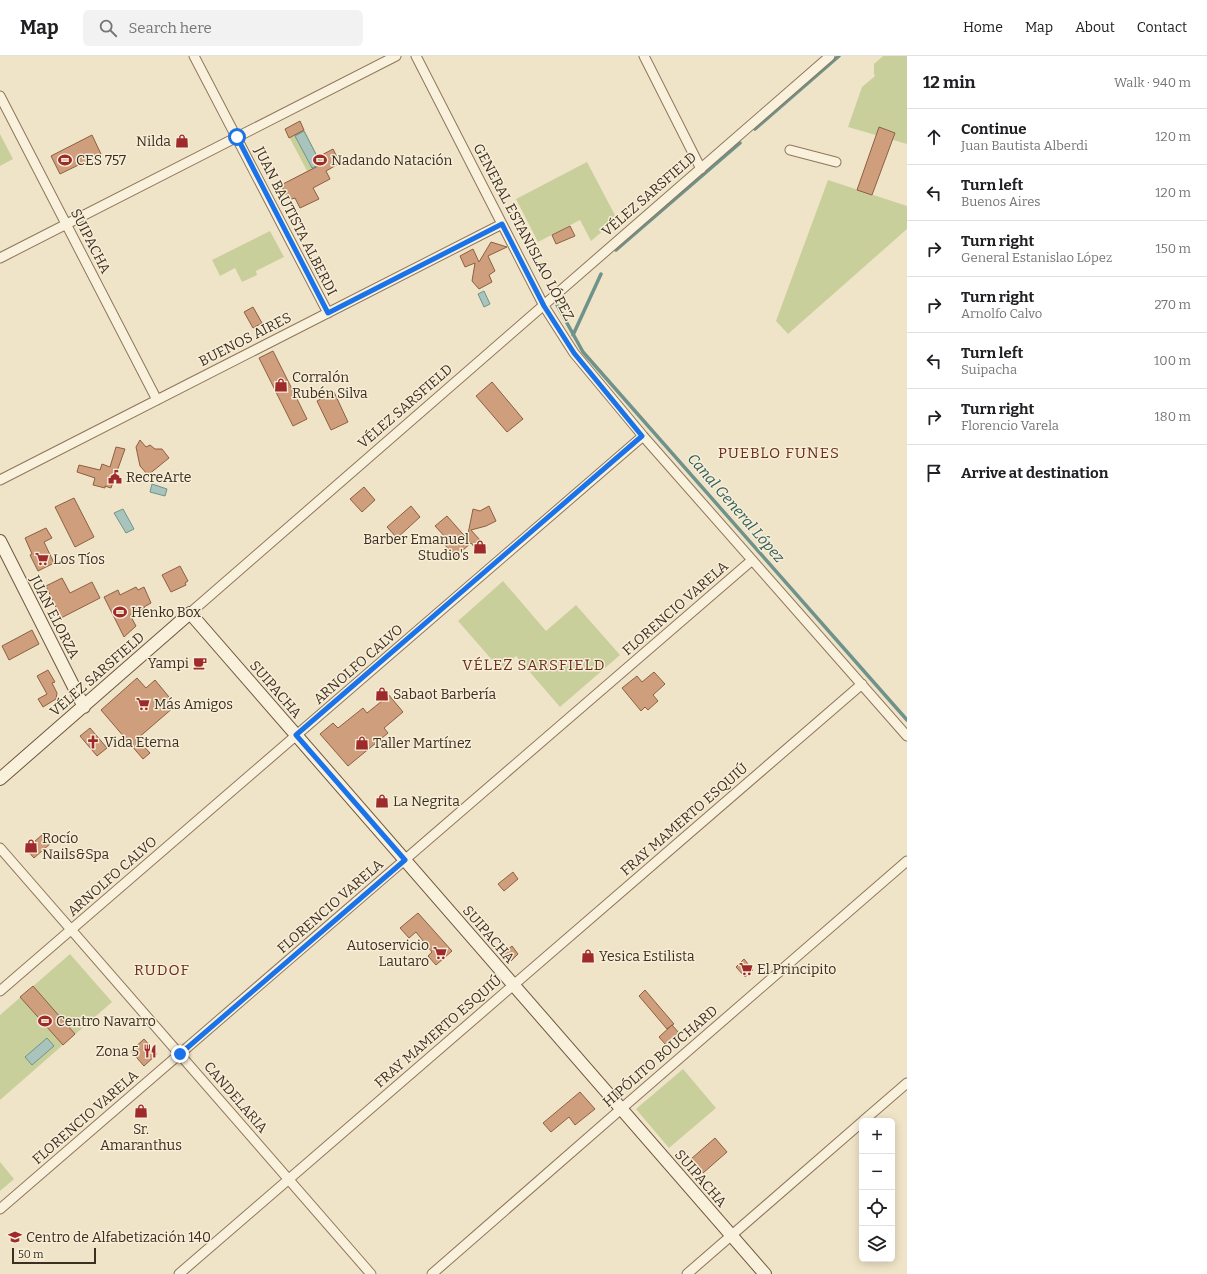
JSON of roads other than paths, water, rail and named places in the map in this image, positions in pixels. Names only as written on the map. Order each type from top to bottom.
[{"type":"main road","name":"JUAN ELORZA","points":[[0,541],[84,707]]},
{"type":"main road","name":"VÉLEZ SARSFIELD","points":[[0,779],[190,613]]},
{"type":"main road","name":"SUIPACHA","points":[[190,613],[765,1274]]},
{"type":"street","name":"JUAN BAUTISTA ALBERDI","points":[[194,56],[328,313]]},
{"type":"street","points":[[0,258],[396,56]]},
{"type":"street","name":"GENERAL ESTANISLAO LÓPEZ","points":[[416,56],[544,306],[574,353],[642,436],[907,736]]},
{"type":"street","points":[[644,56],[701,169]]},
{"type":"street","name":"VÉLEZ SARSFIELD","points":[[190,613],[830,56]]},
{"type":"street","name":"SUIPACHA","points":[[0,96],[156,400]]},
{"type":"street","points":[[790,150],[836,162]]},
{"type":"street","name":"BUENOS AIRES","points":[[0,480],[502,224]]},
{"type":"street","name":"ARNOLFO CALVO","points":[[0,991],[642,436]]},
{"type":"street","name":"FLORENCIO VARELA","points":[[0,1209],[751,561]]},
{"type":"street","name":"FRAY MAMERTO ESQUIÚ","points":[[179,1274],[862,684]]},
{"type":"street","name":"CANDELARIA","points":[[0,848],[371,1274]]},
{"type":"street","name":"HIPÓLITO BOUCHARD","points":[[432,1274],[907,861]]},
{"type":"street","points":[[866,1118],[907,1083]]},
{"type":"street","points":[[687,1274],[859,1124]]},
{"type":"water","points":[[304,131],[321,164],[312,168],[295,136]]},
{"type":"water","points":[[484,291],[490,304],[484,307],[478,294]]},
{"type":"water","points":[[152,484],[167,489],[165,496],[150,492]]},
{"type":"water","points":[[123,509],[134,529],[126,533],[114,513]]},
{"type":"water","points":[[47,1038],[54,1046],[32,1065],[25,1057]]},
{"type":"waterway","points":[[755,129],[839,56]]},
{"type":"waterway","points":[[616,250],[740,143]]},
{"type":"waterway","points":[[573,335],[601,274]]},
{"type":"waterway","name":"Canal General López","points":[[557,305],[583,352],[907,720]]},
{"type":"place","name":"Nilda","points":[[182,141]]},
{"type":"place","name":"CES 757","points":[[65,160]]},
{"type":"place","name":"Nadando Natación","points":[[320,160]]},
{"type":"place","name":"Corralón Rubén Silva","points":[[281,385]]},
{"type":"place","name":"RecreArte","points":[[115,477]]},
{"type":"place","name":"Barber Emanuel Studio's","points":[[480,547]]},
{"type":"place","name":"Los Tíos","points":[[42,559]]},
{"type":"place","name":"Henko Box","points":[[120,612]]},
{"type":"place","name":"Yampi","points":[[200,663]]},
{"type":"place","name":"Sabaot Barbería","points":[[382,694]]},
{"type":"place","name":"Más Amigos","points":[[143,704]]},
{"type":"place","name":"Vida Eterna","points":[[93,742]]},
{"type":"place","name":"Taller Martínez","points":[[362,743]]},
{"type":"place","name":"La Negrita","points":[[382,801]]},
{"type":"place","name":"Rocío Nails&Spa","points":[[31,846]]},
{"type":"place","name":"Autoservicio Lautaro","points":[[440,953]]},
{"type":"place","name":"Yesica Estilista","points":[[588,956]]},
{"type":"place","name":"El Principito","points":[[746,969]]},
{"type":"place","name":"Centro Navarro","points":[[45,1021]]},
{"type":"place","name":"Zona 5","points":[[150,1051]]},
{"type":"place","name":"Sr. Amaranthus","points":[[141,1111]]},
{"type":"place","name":"Centro de Alfabetización 140","points":[[15,1237]]},
{"type":"district","name":"PUEBLO FUNES","points":[[779,453]]},
{"type":"district","name":"VÉLEZ SARSFIELD","points":[[534,665]]},
{"type":"district","name":"RUDOF","points":[[162,970]]}]
